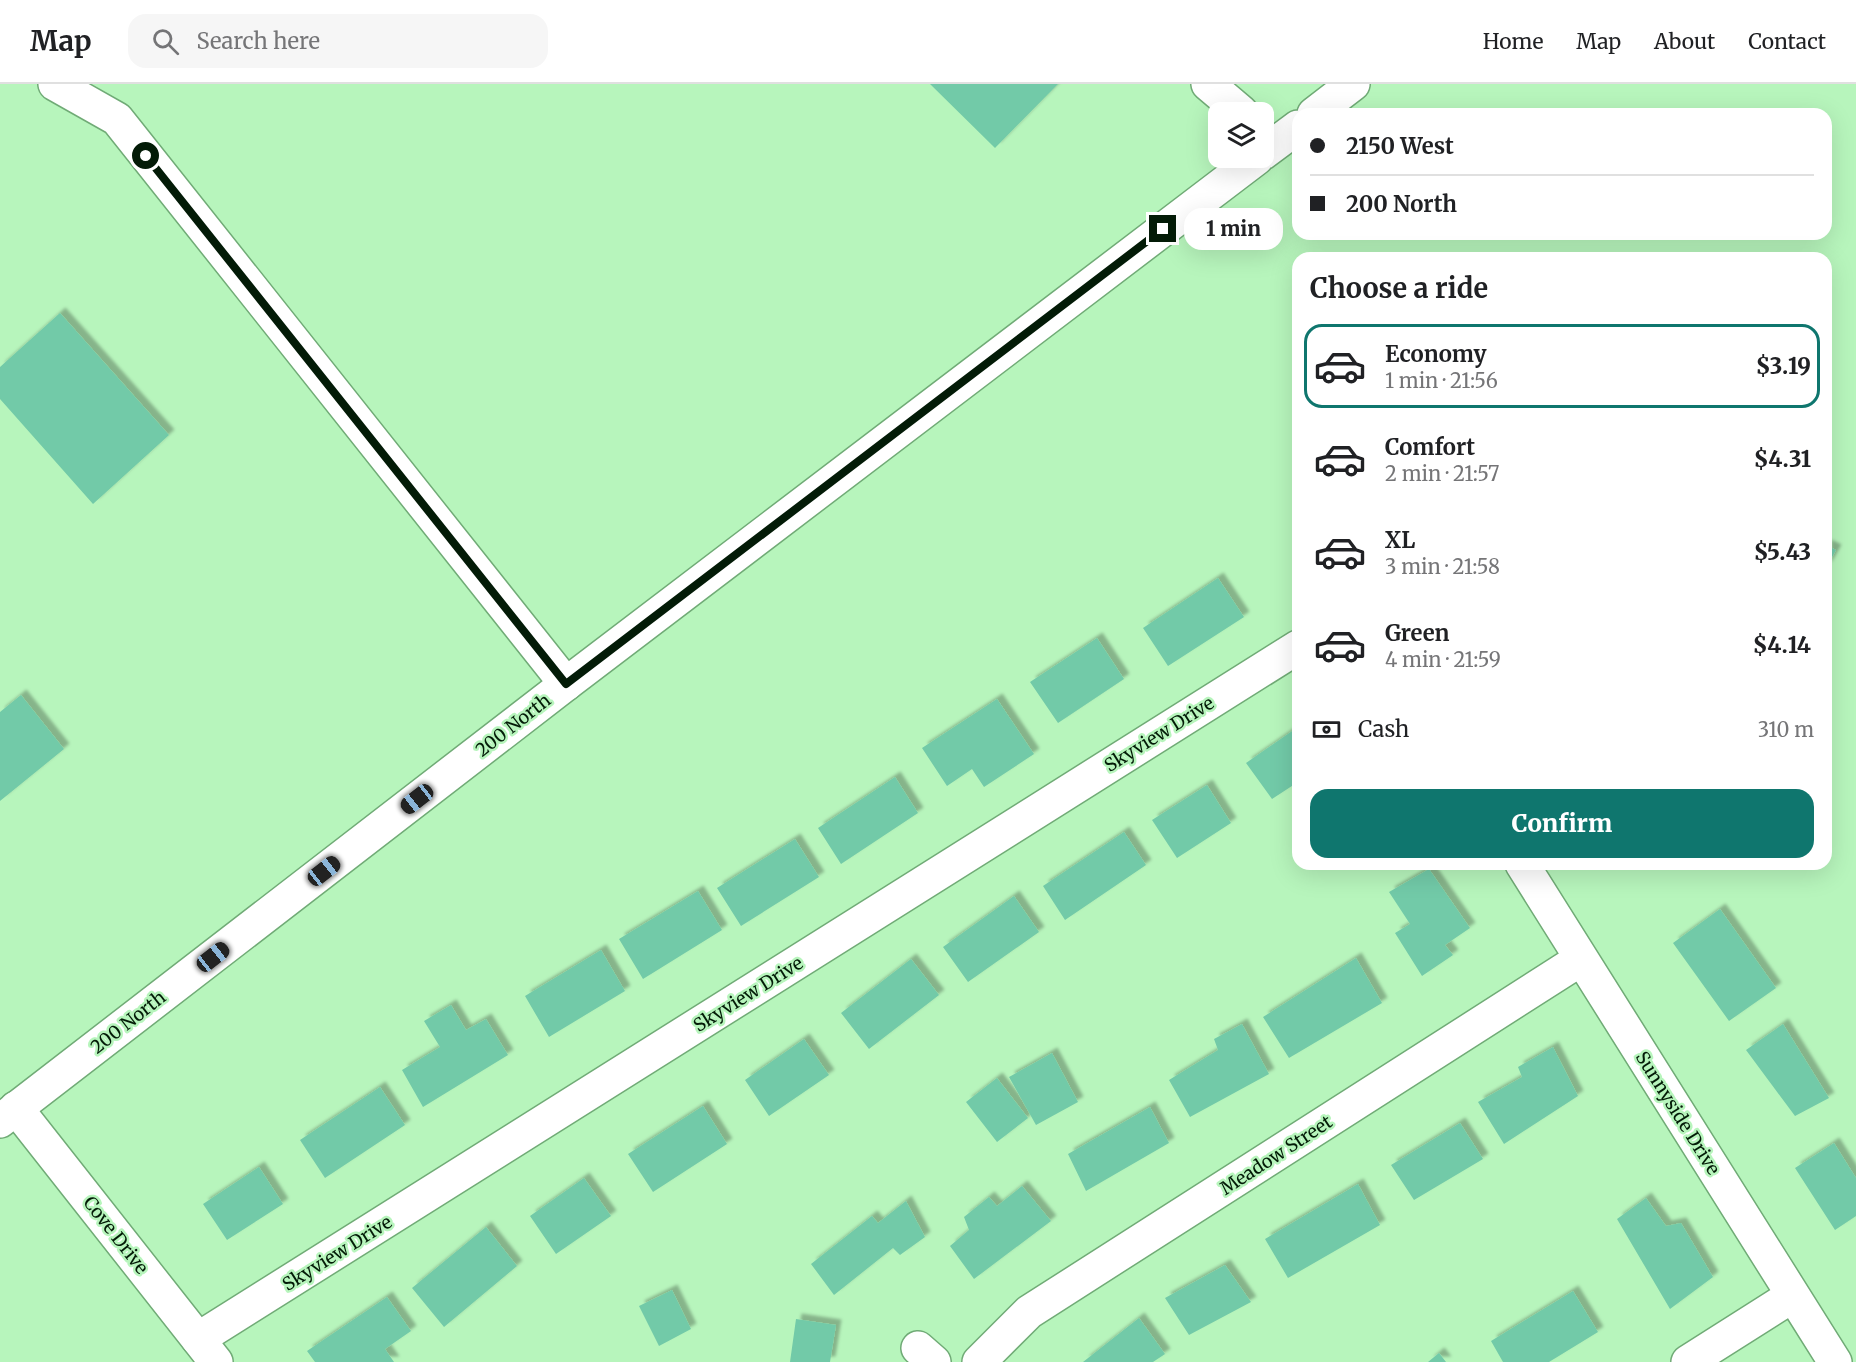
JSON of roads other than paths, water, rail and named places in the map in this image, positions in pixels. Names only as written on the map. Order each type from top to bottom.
[{"type":"street","points":[[55,84],[117,119],[566,684]]},
{"type":"street","points":[[1208,84],[1229,102]]},
{"type":"street","points":[[1322,108],[1353,84]]},
{"type":"street","name":"200 North","points":[[8,1115],[1237,168]]},
{"type":"street","name":"Skyview Drive","points":[[207,1350],[1292,651]]},
{"type":"street","name":"Sunnyside Drive","points":[[1526,870],[1835,1362]]},
{"type":"street","name":"Meadow Street","points":[[979,1362],[1029,1312],[1581,959]]},
{"type":"street","name":"Cove Drive","points":[[8,1115],[207,1350]]},
{"type":"street","points":[[1688,1362],[1792,1296]]}]
